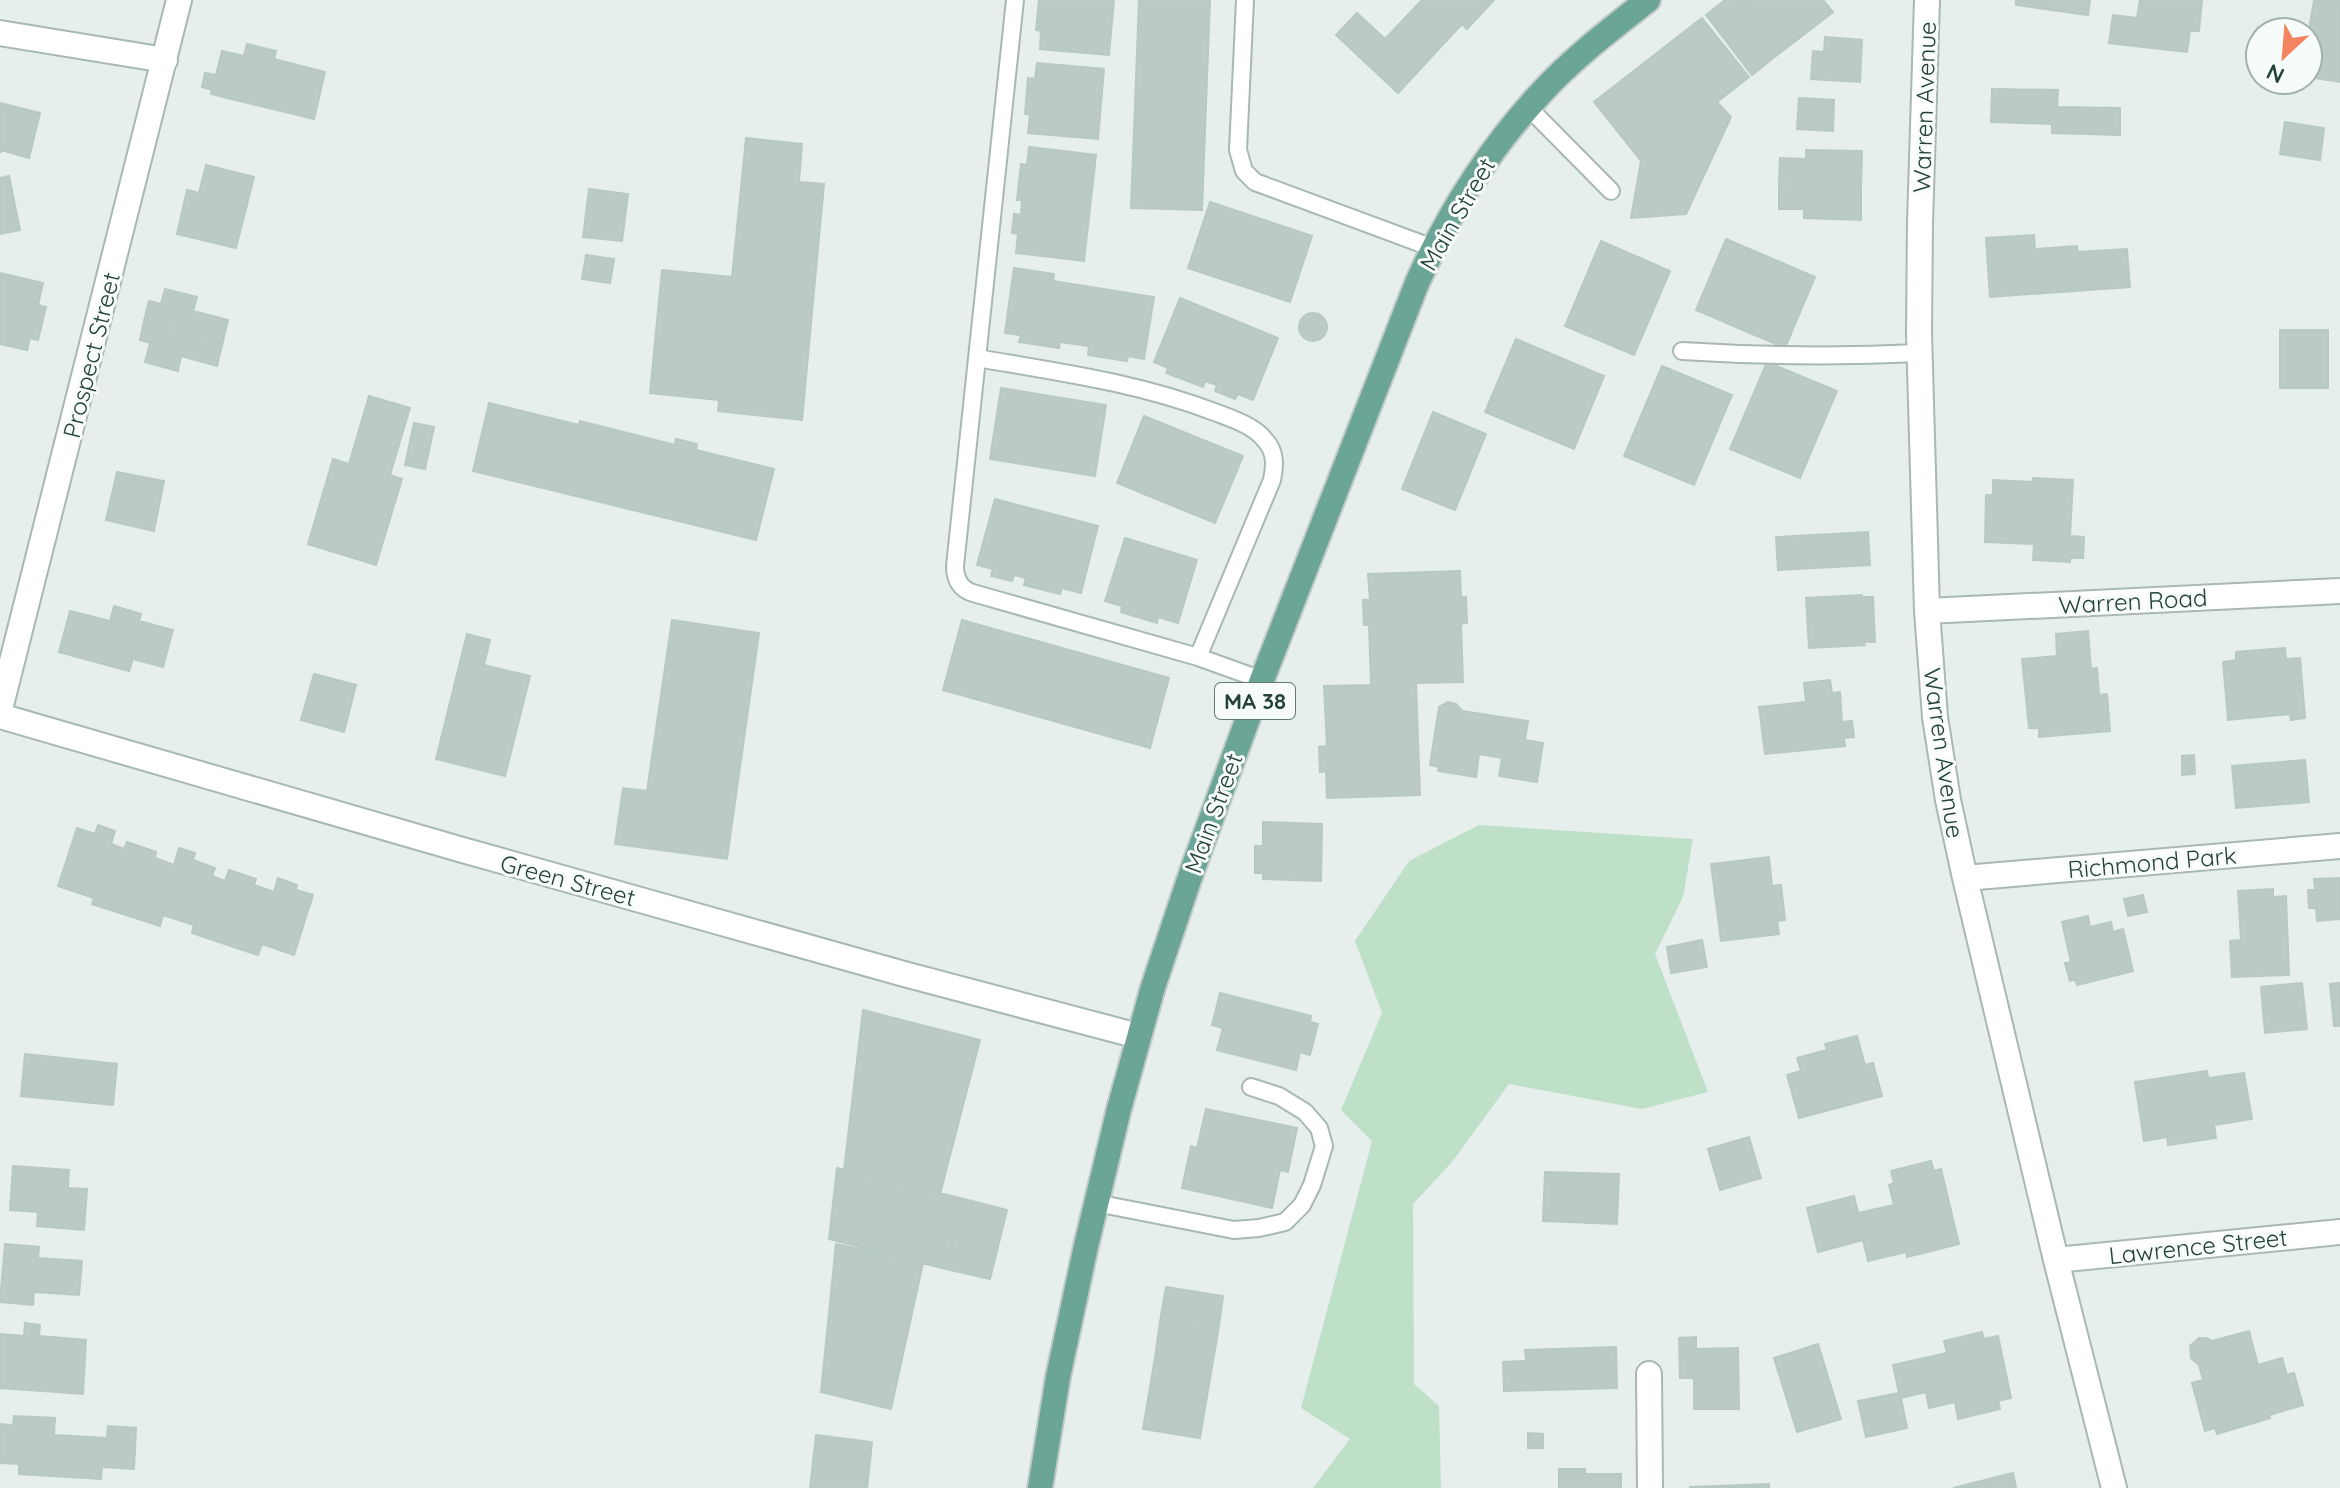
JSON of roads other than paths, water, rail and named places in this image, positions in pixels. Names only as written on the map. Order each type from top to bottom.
[{"type":"main road","name":"Main Street","points":[[1040,1488],[1058,1377],[1096,1203],[1138,1036],[1173,926],[1262,680],[1396,335],[1433,248],[1480,168],[1528,107],[1570,65],[1648,0]]},
{"type":"street","name":"Prospect Street","points":[[0,709],[179,0]]},
{"type":"street","name":"Warren Avenue","points":[[1927,0],[1920,223],[1920,353],[1927,611],[1937,732],[1965,878],[2114,1488]]},
{"type":"street","points":[[0,33],[165,60]]},
{"type":"street","name":"Warren Road","points":[[1927,611],[2340,591]]},
{"type":"street","name":"Green Street","points":[[0,716],[459,849],[1138,1036]]},
{"type":"street","name":"Richmond Park","points":[[1965,878],[2340,846]]},
{"type":"street","name":"Lawrence Street","points":[[2056,1260],[2340,1232]]},
{"type":"street","points":[[1649,1374],[1650,1488]]},
{"type":"lane","points":[[1015,0],[955,566],[959,583],[973,593],[1198,657],[1262,680]]},
{"type":"lane","points":[[1245,0],[1238,150],[1244,171],[1255,182],[1433,248]]},
{"type":"lane","points":[[1528,107],[1611,191]]},
{"type":"lane","points":[[1682,351],[1816,356],[1920,353]]},
{"type":"lane","points":[[977,358],[1121,384],[1164,395],[1234,420],[1263,437],[1275,462],[1272,480],[1198,657]]},
{"type":"lane","points":[[1096,1203],[1234,1230],[1285,1222],[1302,1205],[1324,1146],[1319,1128],[1305,1112],[1279,1096],[1251,1087]]}]
